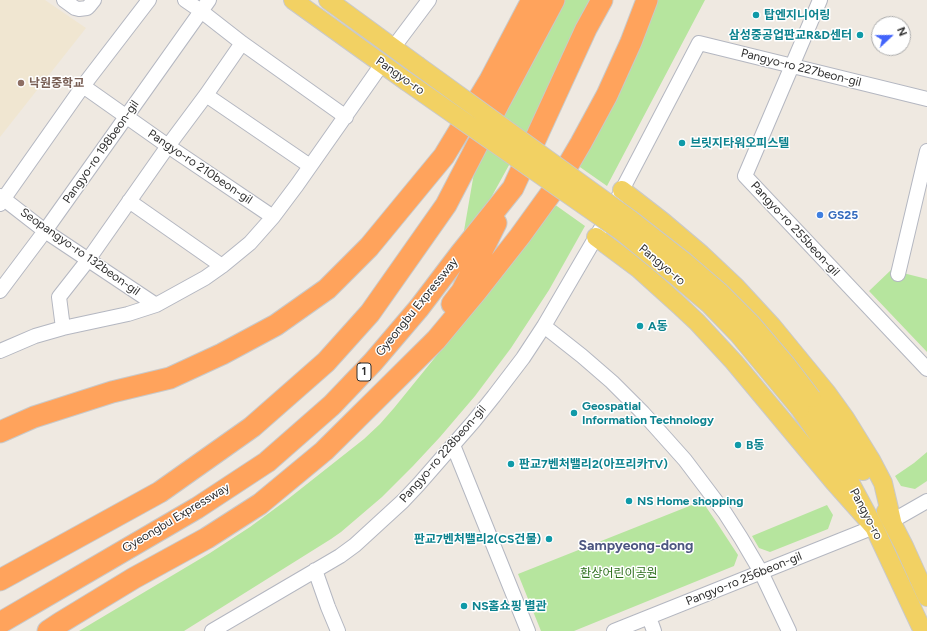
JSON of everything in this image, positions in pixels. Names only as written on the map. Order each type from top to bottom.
[{"type":"highway","points":[[0,432],[34,417],[112,392],[170,378],[222,354],[276,325],[327,289],[369,247],[444,156],[490,80],[532,0]]},
{"type":"highway","points":[[0,580],[160,492],[252,427],[326,362],[370,313],[446,205],[554,0]]},
{"type":"highway","name":"Gyeongbu Expressway","points":[[0,623],[196,508],[267,462],[332,405],[373,362],[418,308],[513,188],[586,29],[602,0]]},
{"type":"highway","points":[[48,631],[134,578],[208,538],[260,504],[324,451],[436,340],[516,242],[554,189],[582,143],[607,95],[631,42],[647,0]]},
{"type":"highway","points":[[374,401],[462,291],[513,188]]},
{"type":"highway","points":[[0,445],[34,417]]},
{"type":"main road","name":"Pangyo-ro","points":[[293,0],[621,231],[710,306],[806,403],[835,428],[859,464],[892,521],[927,597]]},
{"type":"main road","name":"Pangyo-ro","points":[[328,0],[630,219],[691,267],[720,292],[751,323],[786,364],[874,527],[920,625],[925,631]]},
{"type":"main road","points":[[622,190],[701,254],[736,287],[772,326],[823,388],[845,418],[883,483],[892,521]]},
{"type":"main road","points":[[596,237],[639,269],[697,322],[734,362],[834,482],[874,527]]},
{"type":"street","points":[[64,0],[75,8],[83,9],[90,6],[94,0]]},
{"type":"street","points":[[127,116],[83,86],[149,0]]},
{"type":"street","points":[[185,0],[205,5],[242,43],[346,117]]},
{"type":"street","points":[[393,48],[429,0]]},
{"type":"street","name":"Pangyo-ro 255beon-gil","points":[[820,0],[744,176],[927,369]]},
{"type":"street","name":"Pangyo-ro 198beon-gil","points":[[0,291],[127,116],[205,5]]},
{"type":"street","points":[[63,328],[59,297],[88,260],[242,43]]},
{"type":"street","name":"Pangyo-ro 227beon-gil","points":[[610,213],[699,43],[927,99]]},
{"type":"street","points":[[0,351],[35,336],[63,328],[120,316],[156,305],[205,278],[222,266],[250,243],[273,217],[346,117],[382,64]]},
{"type":"street","name":"Seopangyo-ro 132beon-gil","points":[[83,86],[1,200],[156,305]]},
{"type":"street","points":[[206,95],[310,166]]},
{"type":"street","name":"Pangyo-ro 210beon-gil","points":[[127,116],[168,146],[273,217]]},
{"type":"street","points":[[898,274],[927,151]]},
{"type":"street","points":[[129,201],[222,266]]},
{"type":"street","name":"Pangyo-ro 228beon-gil","points":[[212,631],[340,556],[384,519],[419,484],[474,421],[523,358],[544,326],[610,213]]},
{"type":"street","points":[[544,326],[612,382],[643,412],[685,460],[725,513],[741,538],[761,572],[789,631]]},
{"type":"street","points":[[452,445],[528,631]]},
{"type":"street","points":[[892,521],[927,501]]},
{"type":"street","name":"Pangyo-ro 256beon-gil","points":[[614,631],[874,527]]},
{"type":"street","points":[[315,570],[338,631]]},
{"type":"street","points":[[649,617],[654,631]]},
{"type":"shaded area","name":"낙원중학교","points":[[0,0],[45,0],[86,28],[0,137]]},
{"type":"green space","points":[[532,0],[600,0],[460,254],[490,80]]},
{"type":"green space","points":[[655,0],[705,0],[607,186],[577,165]]},
{"type":"green space","points":[[554,204],[585,226],[549,290],[511,348],[475,396],[440,437],[382,497],[331,539],[184,631],[79,631],[210,553],[250,527],[364,439],[394,408],[515,259]]},
{"type":"green space","points":[[891,270],[927,279],[927,352],[869,291]]},
{"type":"green space","points":[[927,452],[927,481],[915,489],[901,486],[895,476]]},
{"type":"green space","name":"환상어린이공원","points":[[702,501],[738,555],[734,566],[574,631],[541,631],[518,574]]},
{"type":"green space","points":[[827,505],[833,515],[828,529],[770,552],[759,548],[752,536]]},
{"type":"place","name":"탑엔지니어링","points":[[756,15]]},
{"type":"place","name":"삼성중공업판교R&D센터","points":[[860,35]]},
{"type":"place","name":"낙원중학교","points":[[21,83]]},
{"type":"place","name":"브릿지타워오피스텔","points":[[682,143]]},
{"type":"place","name":"GS25","points":[[820,215]]},
{"type":"place","name":"A동","points":[[640,326]]},
{"type":"place","name":"Geospatial Information Technology","points":[[574,413]]},
{"type":"place","name":"B동","points":[[738,445]]},
{"type":"place","name":"판교7벤처밸리2(아프리카TV)","points":[[511,464]]},
{"type":"place","name":"NS Home shopping","points":[[629,501]]},
{"type":"place","name":"판교7벤처밸리2(CS건물)","points":[[549,539]]},
{"type":"place","name":"NS홈쇼핑 별관","points":[[464,606]]},
{"type":"district","name":"Sampyeong-dong","points":[[636,546]]}]
